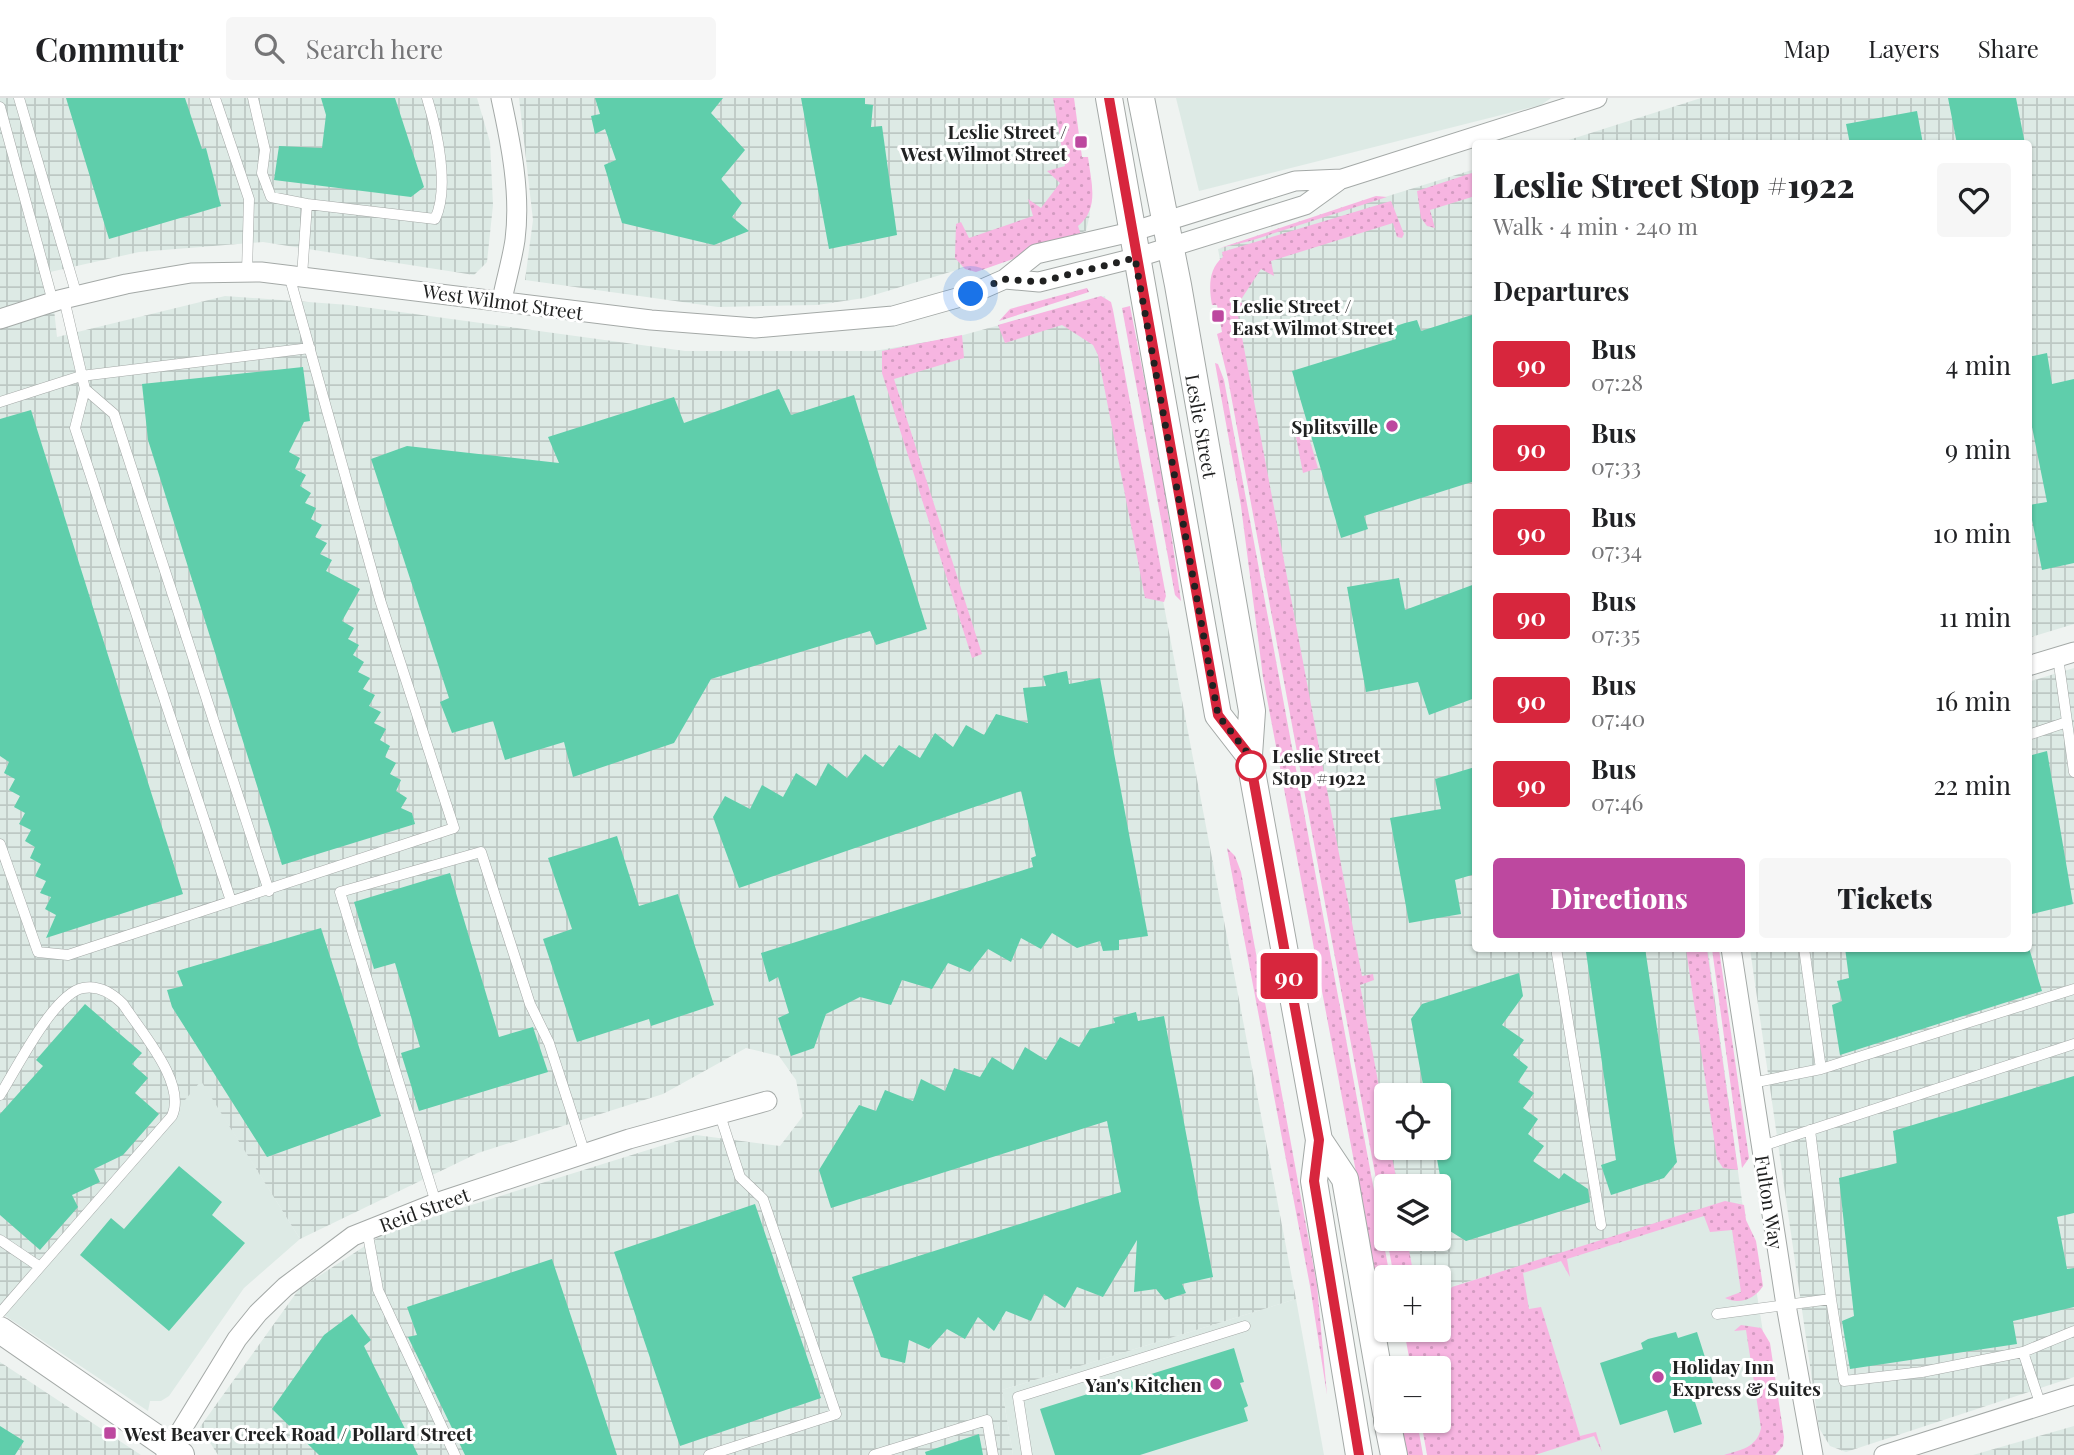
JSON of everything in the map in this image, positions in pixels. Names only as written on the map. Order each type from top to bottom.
[{"type":"main road","name":"Leslie Street","points":[[1109,98],[1135,258],[1218,715],[1249,755]]},
{"type":"main road","name":"Leslie Street","points":[[1141,98],[1252,711],[1249,755],[1319,1140],[1314,1181],[1359,1455]]},
{"type":"main road","name":"Leslie Street","points":[[1319,1140],[1345,1179],[1378,1356]]},
{"type":"main road","points":[[0,1330],[173,1453]]},
{"type":"main road","points":[[1389,1433],[1394,1455]]},
{"type":"street","points":[[501,98],[511,139],[516,201],[515,239],[502,300]]},
{"type":"street","points":[[1342,179],[1575,101],[1597,98]]},
{"type":"street","name":"West Wilmot Street","points":[[0,319],[64,299],[191,273],[247,272],[296,275],[651,320],[755,328],[893,316],[971,294],[1004,279],[1036,254],[1131,232],[1296,181],[1342,179]]},
{"type":"street","name":"West Wilmot Street","points":[[1004,279],[1039,282],[1135,258],[1305,205],[1342,179]]},
{"type":"street","points":[[2032,665],[2066,655]]},
{"type":"street","name":"Fulton Way","points":[[1732,952],[1812,1455]]},
{"type":"street","name":"Reid Street","points":[[173,1453],[198,1399],[222,1367],[237,1339],[258,1313],[320,1259],[353,1236],[436,1203],[585,1154],[767,1101]]},
{"type":"street","points":[[1884,1455],[2074,1395]]},
{"type":"lane","points":[[19,98],[85,389],[75,428],[231,901]]},
{"type":"lane","points":[[215,98],[249,199],[247,272]]},
{"type":"lane","points":[[253,98],[265,150],[262,173],[271,197],[307,204],[435,219],[442,204],[437,128],[427,98]]},
{"type":"lane","points":[[0,107],[64,299]]},
{"type":"lane","points":[[0,845],[38,952],[68,955],[454,828],[380,600],[310,348],[296,275],[307,204]]},
{"type":"lane","points":[[0,402],[81,376],[310,348]]},
{"type":"lane","points":[[85,389],[114,414],[269,891]]},
{"type":"lane","points":[[2066,655],[2067,722],[2074,772]]},
{"type":"lane","points":[[2032,734],[2067,722]]},
{"type":"lane","points":[[436,1203],[340,892],[481,852],[530,1004],[549,1043],[585,1154]]},
{"type":"lane","points":[[1557,952],[1601,1225]]},
{"type":"lane","points":[[1805,952],[1821,1069]]},
{"type":"lane","points":[[0,1095],[48,1020],[67,996],[83,988],[111,993],[123,1004],[174,1083],[176,1106],[172,1116],[0,1313]]},
{"type":"lane","points":[[1752,1083],[1821,1069],[2074,989]]},
{"type":"lane","points":[[1762,1146],[2074,1044]]},
{"type":"lane","points":[[709,1455],[836,1414],[763,1199],[740,1177],[720,1115]]},
{"type":"lane","points":[[1810,1130],[1843,1381],[1922,1372],[2023,1352],[2074,1331]]},
{"type":"lane","points":[[367,1230],[377,1290],[455,1455]]},
{"type":"lane","points":[[0,1240],[40,1267]]},
{"type":"lane","points":[[1717,1314],[1831,1299]]},
{"type":"lane","points":[[1027,1455],[1018,1396],[1245,1326]]},
{"type":"lane","points":[[2023,1352],[2041,1406]]},
{"type":"lane","points":[[874,1455],[987,1420],[993,1455]]},
{"type":"shaded area","points":[[0,98],[477,98],[490,142],[493,205],[487,262],[474,275],[263,242],[139,252],[50,272],[57,337],[225,296],[349,305],[685,351],[874,351],[956,337],[1105,296],[1296,1299],[1002,1390],[1013,1455],[218,1455],[200,1427],[299,1289],[388,1231],[696,1135],[780,1146],[803,1116],[796,1080],[779,1056],[746,1048],[663,1094],[478,1153],[300,1239],[201,1081],[4,1315],[0,1312]]},
{"type":"shaded area","points":[[519,98],[1069,98],[1090,214],[1086,231],[864,298],[817,305],[718,307],[525,280],[533,220]]},
{"type":"shaded area","points":[[1053,98],[1074,98],[1082,157],[1088,157],[1092,203],[1085,219],[1078,226],[1081,235],[976,272],[965,269],[955,258],[956,224],[961,222],[969,238],[1033,216],[1028,199],[1041,208],[1060,183],[1047,171],[1065,166]]},
{"type":"shaded area","points":[[1176,98],[1551,98],[1541,105],[1199,191]]},
{"type":"shaded area","points":[[1701,98],[2074,98],[2074,624],[2032,637],[2032,140],[1569,140]]},
{"type":"shaded area","points":[[1472,170],[1472,952],[1708,952],[1742,1201],[1451,1286],[1451,1265],[1404,1265],[1402,1251],[1451,1251],[1451,1174],[1389,1174],[1386,1160],[1451,1160],[1451,1083],[1374,1083],[1374,1094],[1218,249]]},
{"type":"shaded area","points":[[1472,173],[1472,197],[1430,210],[1435,228],[1427,226],[1421,218],[1417,191]]},
{"type":"shaded area","points":[[1376,196],[1387,197],[1220,248]]},
{"type":"shaded area","points":[[1391,201],[1404,234],[1402,238],[1397,237],[1393,223],[1271,261],[1274,276],[1261,269],[1240,301],[1252,313],[1238,316],[1362,976],[1373,974],[1374,980],[1360,985],[1378,1083],[1374,1083],[1374,1160],[1393,1160],[1395,1174],[1375,1174],[1228,379],[1217,334],[1222,332],[1217,305],[1212,305],[1210,286],[1212,273],[1223,257],[1222,252]]},
{"type":"shaded area","points":[[1087,288],[1089,292],[999,321],[1010,309]]},
{"type":"shaded area","points":[[1101,296],[1111,302],[1113,310],[1166,596],[1164,602],[1145,598],[1098,355],[1093,345],[1062,325],[1005,343],[998,325]]},
{"type":"shaded area","points":[[1130,306],[1162,471],[1181,601],[1175,595],[1122,308]]},
{"type":"shaded area","points":[[962,335],[964,358],[894,379],[982,654],[972,658],[882,373],[882,351]]},
{"type":"shaded area","points":[[1215,363],[1218,364],[1224,380],[1374,1191],[1374,1251],[1385,1251],[1388,1265],[1374,1265],[1374,1268],[1263,677],[1241,506]]},
{"type":"shaded area","points":[[1308,434],[1318,468],[1303,473],[1296,437]]},
{"type":"shaded area","points":[[2074,668],[2074,1377],[1846,1452],[1830,1446],[1819,1428],[1750,952],[2032,952],[2032,681]]},
{"type":"shaded area","points":[[1227,848],[1235,856],[1241,872],[1317,1285],[1327,1395],[1310,1286]]},
{"type":"shaded area","points":[[1686,952],[1707,952],[1738,1170],[1723,1168],[1717,1159]]},
{"type":"shaded area","points":[[1712,952],[1719,952],[1749,1158],[1742,1168]]},
{"type":"shaded area","points":[[201,1080],[300,1239],[244,1288],[169,1396],[161,1401],[150,1401],[148,1411],[4,1315]]},
{"type":"shaded area","points":[[1725,1201],[1744,1205],[1746,1220],[1756,1241],[1763,1286],[1746,1300],[1725,1298],[1741,1292],[1732,1230],[1710,1232],[1704,1216],[1567,1259],[1570,1277],[1561,1261],[1523,1273],[1529,1309],[1541,1307],[1580,1436],[1596,1432],[1602,1452],[1594,1436],[1535,1455],[1427,1455],[1423,1433],[1451,1433],[1451,1356],[1409,1356],[1406,1342],[1451,1342],[1452,1287]]},
{"type":"shaded area","points":[[1742,1201],[1780,1438],[1728,1455],[1437,1455],[1437,1433],[1451,1433],[1451,1356],[1438,1356],[1438,1342],[1451,1342],[1451,1286]]},
{"type":"shaded area","points":[[1389,1251],[1409,1251],[1412,1265],[1392,1265]]},
{"type":"shaded area","points":[[1296,1299],[1324,1455],[1013,1455],[1002,1390]]},
{"type":"shaded area","points":[[1741,1325],[1761,1328],[1770,1343],[1784,1437],[1783,1446],[1775,1455],[1724,1455],[1752,1444],[1761,1428],[1746,1330],[1734,1331]]},
{"type":"shaded area","points":[[0,1362],[141,1455],[0,1455]]},
{"type":"shaded area","points":[[2074,1426],[2074,1455],[1973,1455]]},
{"type":"shaded area","points":[[1402,1433],[1419,1433],[1423,1455],[1406,1455]]},
{"type":"building","points":[[66,98],[185,98],[202,149],[206,148],[221,206],[109,239]]},
{"type":"building","points":[[321,98],[395,98],[424,187],[411,197],[274,180],[279,146],[322,148],[326,115]]},
{"type":"building","points":[[595,98],[723,98],[711,113],[745,150],[721,179],[742,203],[732,217],[749,231],[714,245],[622,223],[604,165],[616,160],[605,129],[595,134],[591,116],[600,114]]},
{"type":"building","points":[[801,98],[865,98],[865,104],[873,105],[871,127],[882,126],[897,235],[829,249]]},
{"type":"building","points":[[1948,98],[2016,98],[2024,140],[1956,140]]},
{"type":"building","points":[[1917,111],[1922,140],[1849,140],[1846,124]]},
{"type":"building","name":"Splitsville","points":[[1472,315],[1472,482],[1364,516],[1368,529],[1341,538],[1292,371],[1396,339],[1393,327],[1405,323],[1417,320],[1421,331]]},
{"type":"building","points":[[2047,353],[2052,384],[2074,379],[2074,563],[2042,570],[2032,520],[2032,504],[2047,502],[2032,427],[2032,356]]},
{"type":"building","points":[[303,367],[310,421],[304,422],[289,452],[300,458],[295,469],[306,475],[300,486],[311,493],[305,503],[316,508],[311,519],[322,525],[315,537],[327,543],[320,554],[332,560],[326,571],[360,589],[342,621],[354,628],[348,639],[359,645],[353,655],[364,662],[358,672],[370,678],[363,689],[375,695],[369,706],[381,712],[374,723],[386,729],[380,740],[390,746],[385,757],[396,763],[390,774],[401,780],[396,791],[407,798],[401,808],[412,813],[415,824],[282,865],[148,440],[142,384]]},
{"type":"building","points":[[779,389],[791,415],[854,395],[927,629],[876,645],[870,631],[711,679],[674,743],[573,777],[564,742],[505,760],[493,721],[452,733],[440,702],[449,698],[371,459],[407,446],[559,463],[548,437],[674,397],[684,423]]},
{"type":"building","points":[[31,410],[183,894],[46,938],[56,915],[45,909],[51,897],[40,893],[46,881],[35,876],[41,864],[30,858],[35,847],[25,841],[31,830],[19,824],[25,813],[14,807],[20,796],[9,790],[15,779],[4,773],[9,762],[0,756],[0,419]]},
{"type":"building","points":[[1399,578],[1405,610],[1472,585],[1472,699],[1429,715],[1418,682],[1366,692],[1347,587]]},
{"type":"building","points":[[1067,671],[1069,684],[1100,678],[1148,936],[1119,940],[1119,950],[1103,951],[1100,941],[1077,948],[1052,933],[1041,949],[1021,938],[1011,962],[988,949],[970,972],[948,963],[932,989],[902,980],[891,1005],[860,997],[826,1014],[814,1048],[791,1056],[778,1018],[789,1013],[778,977],[769,982],[761,953],[1033,867],[1031,858],[1036,856],[1021,791],[739,888],[713,817],[725,796],[750,809],[762,785],[783,797],[796,773],[816,786],[828,763],[847,778],[865,754],[883,767],[899,745],[920,758],[935,733],[953,747],[966,725],[984,735],[996,714],[1028,723],[1023,688],[1046,686],[1043,676]]},
{"type":"building","points":[[2047,751],[2073,904],[2032,914],[2032,755]]},
{"type":"building","points":[[1472,768],[1472,875],[1455,880],[1461,914],[1409,923],[1390,818],[1441,809],[1435,779]]},
{"type":"building","points":[[617,836],[639,906],[678,894],[714,1005],[651,1026],[649,1019],[577,1042],[543,939],[572,929],[548,858]]},
{"type":"building","points":[[450,873],[499,1037],[533,1027],[548,1072],[419,1111],[401,1053],[420,1047],[395,963],[374,969],[354,902]]},
{"type":"building","points":[[321,928],[381,1116],[267,1157],[172,1007],[167,990],[183,986],[177,971]]},
{"type":"building","points":[[1586,952],[1646,952],[1677,1162],[1664,1178],[1611,1195],[1601,1165],[1616,1160]]},
{"type":"building","points":[[1846,952],[2030,952],[2042,991],[1840,1055],[1832,1005],[1842,1001],[1837,981],[1849,978]]},
{"type":"building","points":[[1519,973],[1523,996],[1502,1025],[1524,1040],[1513,1055],[1528,1067],[1518,1082],[1534,1093],[1523,1108],[1538,1119],[1528,1134],[1544,1146],[1533,1161],[1559,1179],[1564,1173],[1588,1189],[1590,1202],[1466,1241],[1451,1232],[1451,1174],[1440,1174],[1437,1160],[1451,1160],[1451,1083],[1423,1083],[1411,1019],[1422,1004]]},
{"type":"building","points":[[85,1004],[142,1053],[132,1064],[148,1078],[135,1093],[159,1114],[123,1155],[94,1169],[100,1182],[72,1195],[78,1207],[40,1250],[0,1215],[0,1114],[43,1066],[36,1060]]},
{"type":"building","points":[[1136,1012],[1138,1021],[1164,1016],[1213,1277],[1182,1284],[1186,1293],[1165,1300],[1156,1289],[1134,1292],[1137,1240],[1103,1297],[1077,1287],[1065,1308],[1044,1294],[1031,1321],[1006,1311],[994,1331],[978,1317],[965,1339],[947,1329],[929,1349],[909,1340],[905,1363],[881,1357],[852,1277],[1121,1192],[1107,1121],[831,1208],[819,1170],[859,1105],[876,1111],[885,1090],[913,1101],[921,1079],[945,1091],[954,1068],[980,1077],[992,1057],[1013,1070],[1025,1047],[1046,1060],[1060,1037],[1079,1047],[1090,1029],[1115,1023],[1113,1018]]},
{"type":"building","points":[[2074,1076],[2074,1213],[2057,1217],[2067,1269],[2074,1268],[2074,1307],[2013,1321],[2017,1344],[1850,1369],[1842,1321],[1854,1316],[1839,1178],[1897,1163],[1893,1131]]},
{"type":"building","points":[[179,1166],[222,1202],[212,1215],[245,1243],[169,1331],[80,1255],[111,1218],[124,1229]]},
{"type":"building","points":[[755,1204],[821,1398],[680,1446],[614,1252]]},
{"type":"building","points":[[552,1259],[617,1455],[465,1455],[408,1337],[417,1335],[407,1307]]},
{"type":"building","points":[[352,1314],[371,1340],[364,1346],[418,1455],[319,1455],[272,1409],[324,1335]]},
{"type":"building","name":"Holiday Inn Express & Suites","points":[[1676,1332],[1678,1338],[1697,1332],[1716,1392],[1694,1399],[1702,1424],[1674,1433],[1667,1410],[1620,1425],[1600,1363],[1643,1349],[1641,1343],[1648,1339]]},
{"type":"building","points":[[1234,1348],[1244,1382],[1240,1383],[1248,1406],[1244,1408],[1248,1421],[1140,1455],[1055,1455],[1040,1409]]},
{"type":"building","points":[[0,1426],[24,1441],[15,1455],[0,1455]]},
{"type":"building","points":[[979,1434],[983,1455],[926,1455],[925,1452]]},
{"type":"bus line","name":"90","points":[[1109,98],[1218,715],[1249,755],[1260,812],[1319,1140],[1314,1181],[1359,1455]]},
{"type":"place","name":"Leslie Street / West Wilmot Street","points":[[1081,142]]},
{"type":"place","name":"Leslie Street / East Wilmot Street","points":[[1218,316]]},
{"type":"place","name":"Splitsville","points":[[1392,426]]},
{"type":"place","name":"Leslie Street Stop #1922","points":[[1251,766]]},
{"type":"place","name":"Holiday Inn Express & Suites","points":[[1658,1377]]},
{"type":"place","name":"Yan's Kitchen","points":[[1216,1384]]},
{"type":"place","name":"West Beaver Creek Road / Pollard Street","points":[[110,1433]]},
{"type":"route","points":[[971,294],[1004,279],[1039,282],[1135,258],[1183,510],[1218,715],[1249,755],[1252,774],[1251,766]]}]
